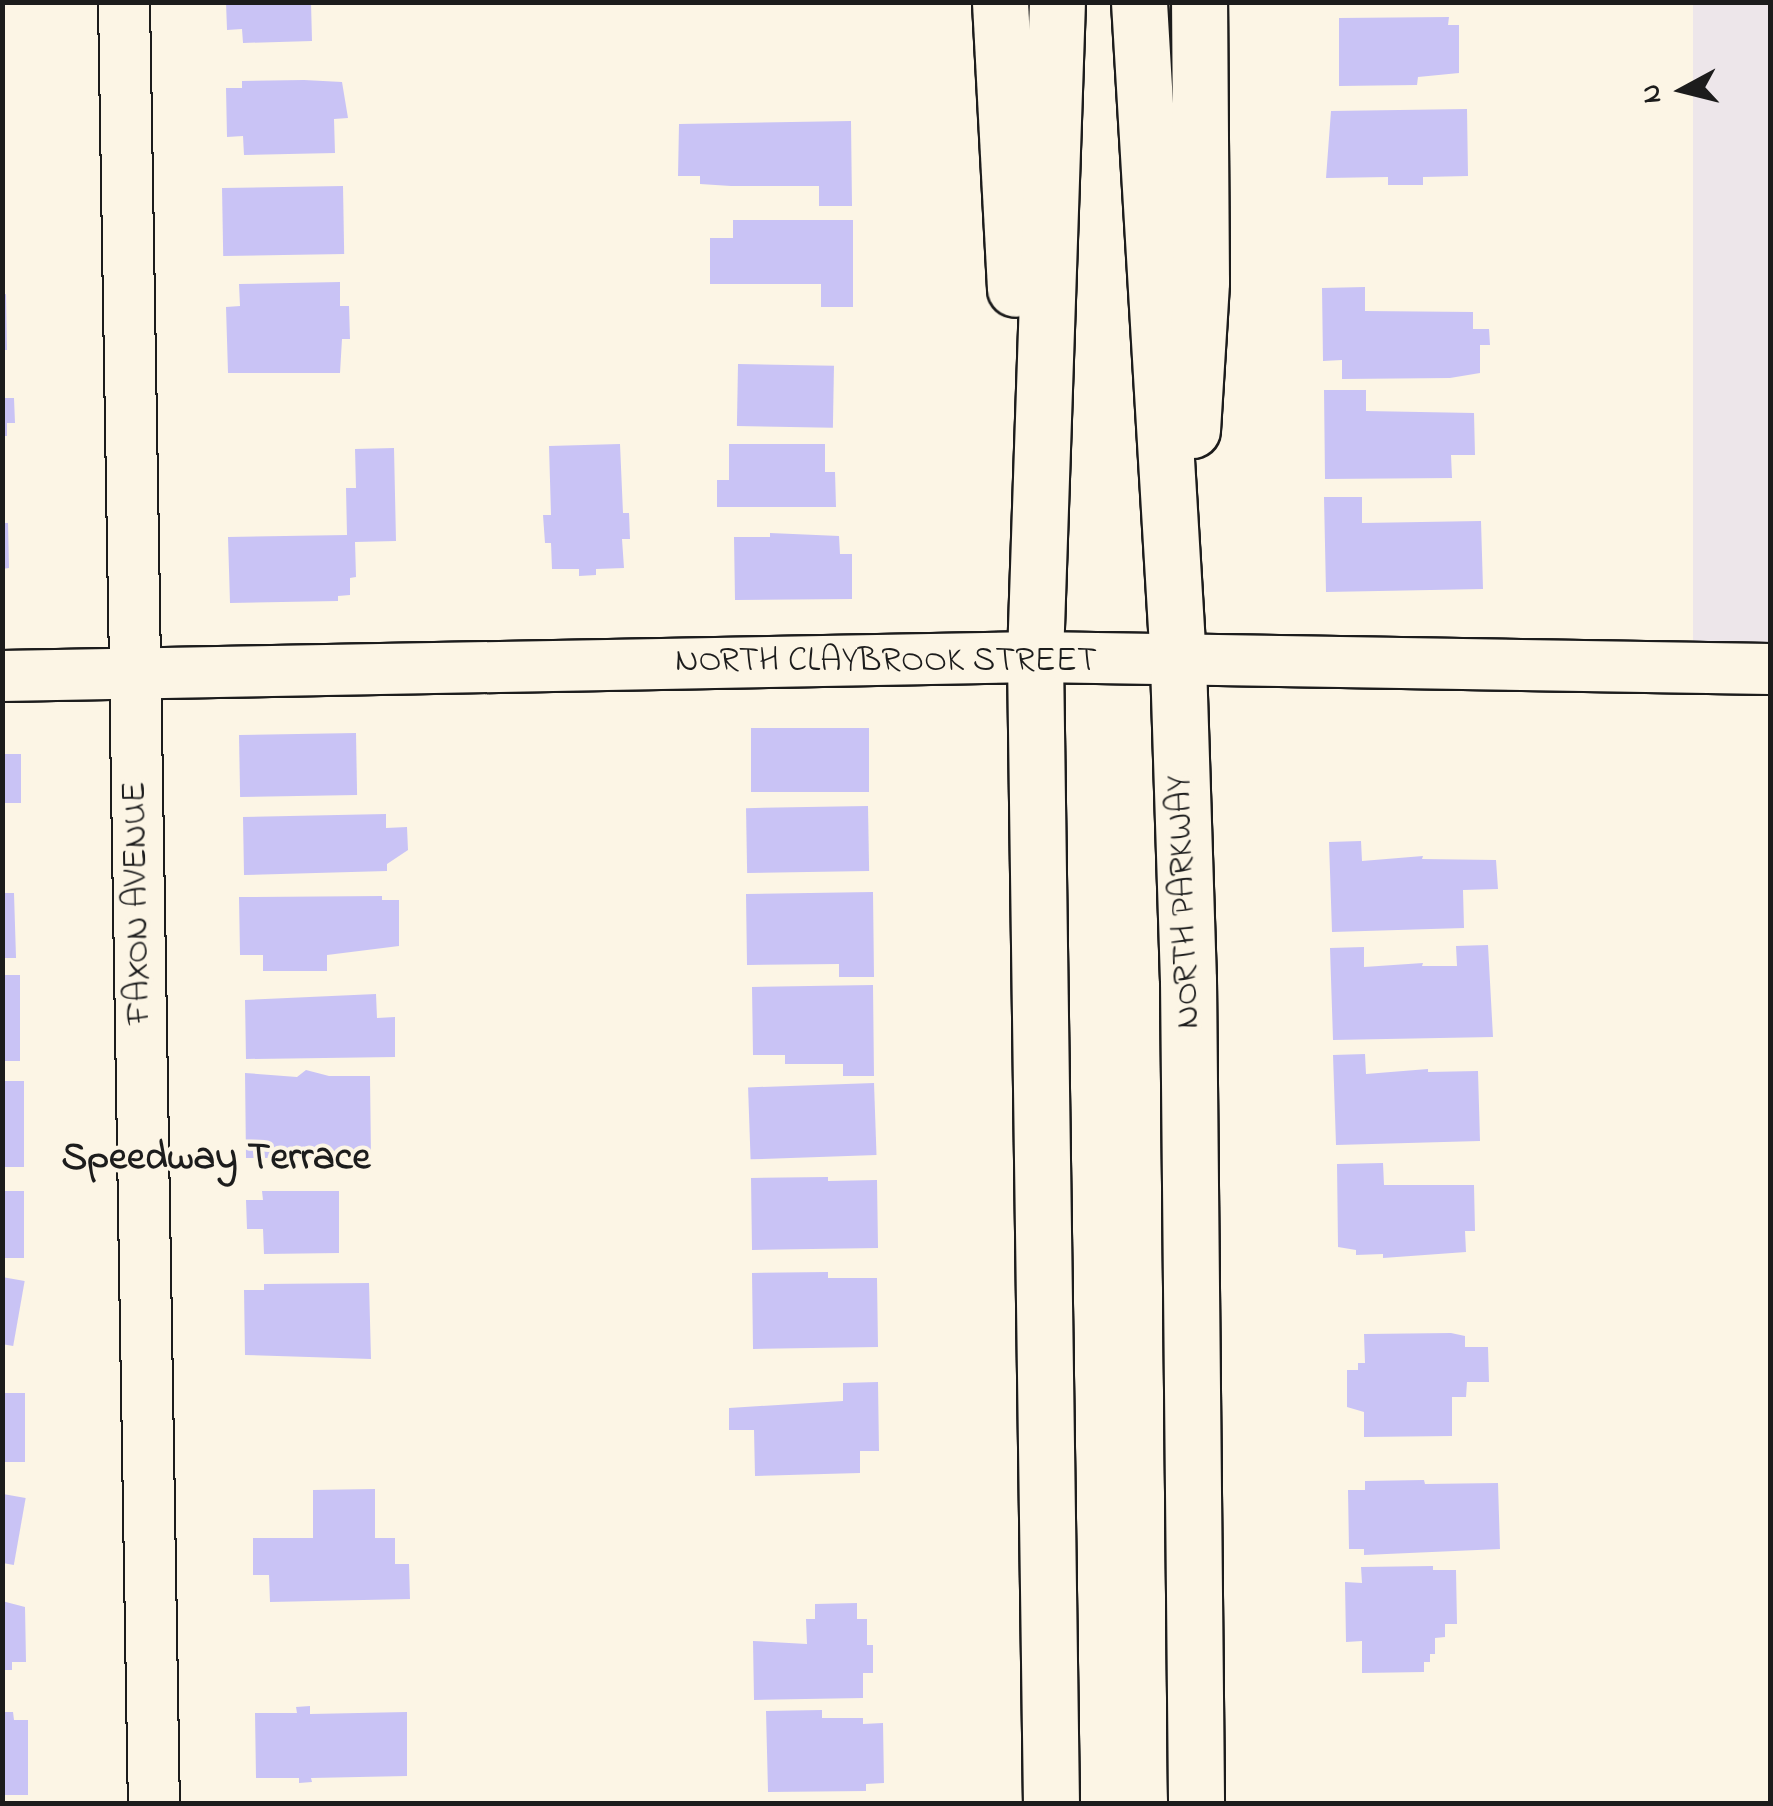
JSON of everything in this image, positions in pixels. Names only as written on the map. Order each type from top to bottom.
[{"type":"main road","points":[[1000,2],[1035,657],[1051,1804]]},
{"type":"main road","points":[[1035,657],[1057,2]]},
{"type":"main road","name":"NORTH PARKWAY","points":[[1139,2],[1178,663],[1188,980],[1196,1804]]},
{"type":"main road","points":[[1178,663],[1201,281],[1199,2]]},
{"type":"street","name":"FAXON AVENUE","points":[[124,2],[154,1804]]},
{"type":"street","name":"NORTH CLAYBROOK STREET","points":[[2,676],[1035,657],[1178,663],[1770,669]]},
{"type":"shaded area","points":[[1693,3],[1770,3],[1770,668],[1693,668]]},
{"type":"building","points":[[226,2],[311,2],[312,41],[243,43],[242,29],[227,30]]},
{"type":"building","points":[[1449,17],[1448,25],[1459,25],[1459,73],[1418,77],[1417,85],[1339,86],[1339,18]]},
{"type":"building","points":[[242,81],[342,82],[348,118],[334,119],[335,153],[244,155],[243,136],[227,137],[226,88],[242,88]]},
{"type":"building","points":[[1467,109],[1468,176],[1423,177],[1423,185],[1388,185],[1388,177],[1326,178],[1331,111]]},
{"type":"building","points":[[851,121],[852,206],[819,206],[819,186],[700,184],[700,176],[678,176],[679,124]]},
{"type":"building","points":[[343,186],[344,254],[223,256],[222,188]]},
{"type":"building","points":[[733,220],[853,220],[853,307],[821,307],[821,284],[710,284],[710,238],[733,238]]},
{"type":"building","points":[[340,282],[340,306],[349,306],[350,339],[342,339],[340,373],[228,373],[226,307],[240,306],[239,284]]},
{"type":"building","points":[[1365,287],[1365,311],[1473,312],[1473,329],[1489,329],[1490,345],[1480,345],[1480,373],[1450,378],[1342,379],[1342,360],[1323,361],[1322,288]]},
{"type":"building","points":[[6,294],[7,350],[2,350],[2,295]]},
{"type":"building","points":[[738,364],[834,366],[833,428],[737,426]]},
{"type":"building","points":[[1324,390],[1366,390],[1366,411],[1474,413],[1475,455],[1451,455],[1452,478],[1325,479]]},
{"type":"building","points":[[2,398],[14,398],[15,423],[7,423],[7,436],[2,436]]},
{"type":"building","points":[[620,444],[623,513],[629,513],[630,539],[622,539],[624,568],[596,569],[596,575],[579,576],[579,569],[552,569],[551,543],[545,543],[543,515],[551,515],[549,446]]},
{"type":"building","points":[[729,444],[825,444],[825,472],[835,472],[836,507],[717,507],[717,480],[729,480]]},
{"type":"building","points":[[394,448],[396,541],[355,542],[356,577],[350,578],[350,595],[338,596],[338,601],[230,603],[228,537],[347,535],[346,488],[356,488],[355,449]]},
{"type":"building","points":[[1324,497],[1362,497],[1362,523],[1481,521],[1483,589],[1326,592]]},
{"type":"building","points":[[2,523],[8,523],[9,568],[2,569]]},
{"type":"building","points":[[770,533],[839,536],[840,554],[852,554],[852,599],[735,600],[734,537],[770,537]]},
{"type":"building","points":[[751,728],[869,728],[869,792],[751,792]]},
{"type":"building","points":[[356,733],[357,795],[240,797],[239,735]]},
{"type":"building","points":[[2,754],[21,754],[21,803],[2,803]]},
{"type":"building","points":[[868,806],[869,871],[747,873],[746,808]]},
{"type":"building","points":[[386,814],[386,828],[407,827],[408,850],[387,864],[387,871],[244,875],[243,817]]},
{"type":"building","points":[[1361,841],[1362,861],[1423,856],[1422,859],[1496,860],[1498,889],[1463,890],[1464,928],[1332,932],[1329,842]]},
{"type":"building","points":[[873,892],[874,977],[839,977],[839,964],[747,965],[746,894]]},
{"type":"building","points":[[2,893],[14,893],[16,958],[2,958]]},
{"type":"building","points":[[382,896],[382,900],[399,900],[399,946],[327,955],[327,971],[263,971],[263,955],[240,955],[239,897]]},
{"type":"building","points":[[1488,945],[1493,1037],[1333,1040],[1330,948],[1364,947],[1364,967],[1423,963],[1422,966],[1457,966],[1456,946]]},
{"type":"building","points":[[2,975],[20,975],[20,1061],[2,1061]]},
{"type":"building","points":[[873,985],[874,1076],[843,1076],[843,1064],[785,1064],[785,1055],[753,1055],[752,987]]},
{"type":"building","points":[[376,994],[377,1018],[395,1017],[395,1057],[246,1059],[245,1000]]},
{"type":"building","points":[[1365,1054],[1366,1074],[1428,1069],[1478,1071],[1480,1141],[1336,1145],[1333,1055]]},
{"type":"building","points":[[306,1070],[329,1076],[370,1076],[371,1158],[246,1158],[245,1073],[297,1077]]},
{"type":"building","points":[[2,1081],[24,1081],[24,1167],[2,1167]]},
{"type":"building","points":[[874,1083],[877,1155],[751,1159],[748,1087]]},
{"type":"building","points":[[1383,1163],[1384,1185],[1474,1185],[1475,1231],[1465,1231],[1466,1252],[1383,1258],[1383,1254],[1356,1255],[1356,1250],[1338,1247],[1337,1164]]},
{"type":"building","points":[[828,1177],[828,1181],[877,1180],[878,1248],[752,1250],[751,1178]]},
{"type":"building","points":[[2,1191],[24,1191],[24,1258],[2,1258]]},
{"type":"building","points":[[262,1191],[339,1191],[339,1253],[264,1254],[263,1229],[247,1229],[246,1200],[263,1200]]},
{"type":"building","points":[[828,1272],[828,1278],[877,1278],[878,1347],[753,1349],[752,1273]]},
{"type":"building","points":[[2,1277],[25,1281],[13,1346],[2,1344]]},
{"type":"building","points":[[369,1283],[371,1359],[245,1355],[244,1290],[264,1290],[264,1284]]},
{"type":"building","points":[[1364,1334],[1465,1336],[1465,1347],[1488,1347],[1489,1382],[1467,1382],[1466,1397],[1452,1397],[1452,1436],[1364,1437],[1364,1412],[1347,1407],[1347,1370],[1358,1370],[1358,1363],[1365,1363]]},
{"type":"building","points":[[878,1382],[879,1451],[860,1451],[860,1473],[755,1476],[754,1430],[729,1430],[729,1408],[843,1401],[843,1383]]},
{"type":"building","points":[[2,1393],[25,1393],[25,1462],[2,1462]]},
{"type":"building","points":[[1424,1480],[1425,1484],[1498,1483],[1500,1549],[1364,1555],[1364,1549],[1349,1549],[1348,1490],[1365,1490],[1365,1481]]},
{"type":"building","points":[[375,1489],[375,1538],[395,1538],[395,1564],[409,1564],[410,1599],[270,1602],[269,1575],[253,1575],[253,1538],[313,1538],[313,1490]]},
{"type":"building","points":[[3,1494],[26,1498],[14,1565],[2,1563]]},
{"type":"building","points":[[1433,1566],[1433,1570],[1456,1570],[1457,1624],[1445,1624],[1445,1637],[1435,1638],[1435,1654],[1430,1654],[1430,1662],[1424,1662],[1424,1672],[1362,1673],[1362,1641],[1346,1642],[1345,1582],[1362,1583],[1361,1567]]},
{"type":"building","points":[[2,1601],[25,1607],[26,1662],[12,1662],[12,1670],[2,1670]]},
{"type":"building","points":[[857,1603],[857,1619],[867,1619],[867,1645],[873,1645],[873,1673],[863,1673],[863,1698],[754,1700],[753,1641],[807,1644],[806,1619],[815,1619],[815,1604]]},
{"type":"building","points":[[310,1706],[310,1714],[407,1712],[407,1776],[311,1778],[312,1782],[299,1783],[299,1778],[256,1778],[255,1713],[297,1713],[296,1707]]},
{"type":"building","points":[[822,1710],[822,1718],[863,1718],[863,1724],[883,1723],[884,1783],[866,1784],[866,1791],[768,1792],[766,1711]]},
{"type":"building","points":[[2,1712],[13,1712],[14,1720],[28,1720],[28,1795],[2,1795]]},
{"type":"district","name":"Speedway Terrace","points":[[216,1159]]}]
